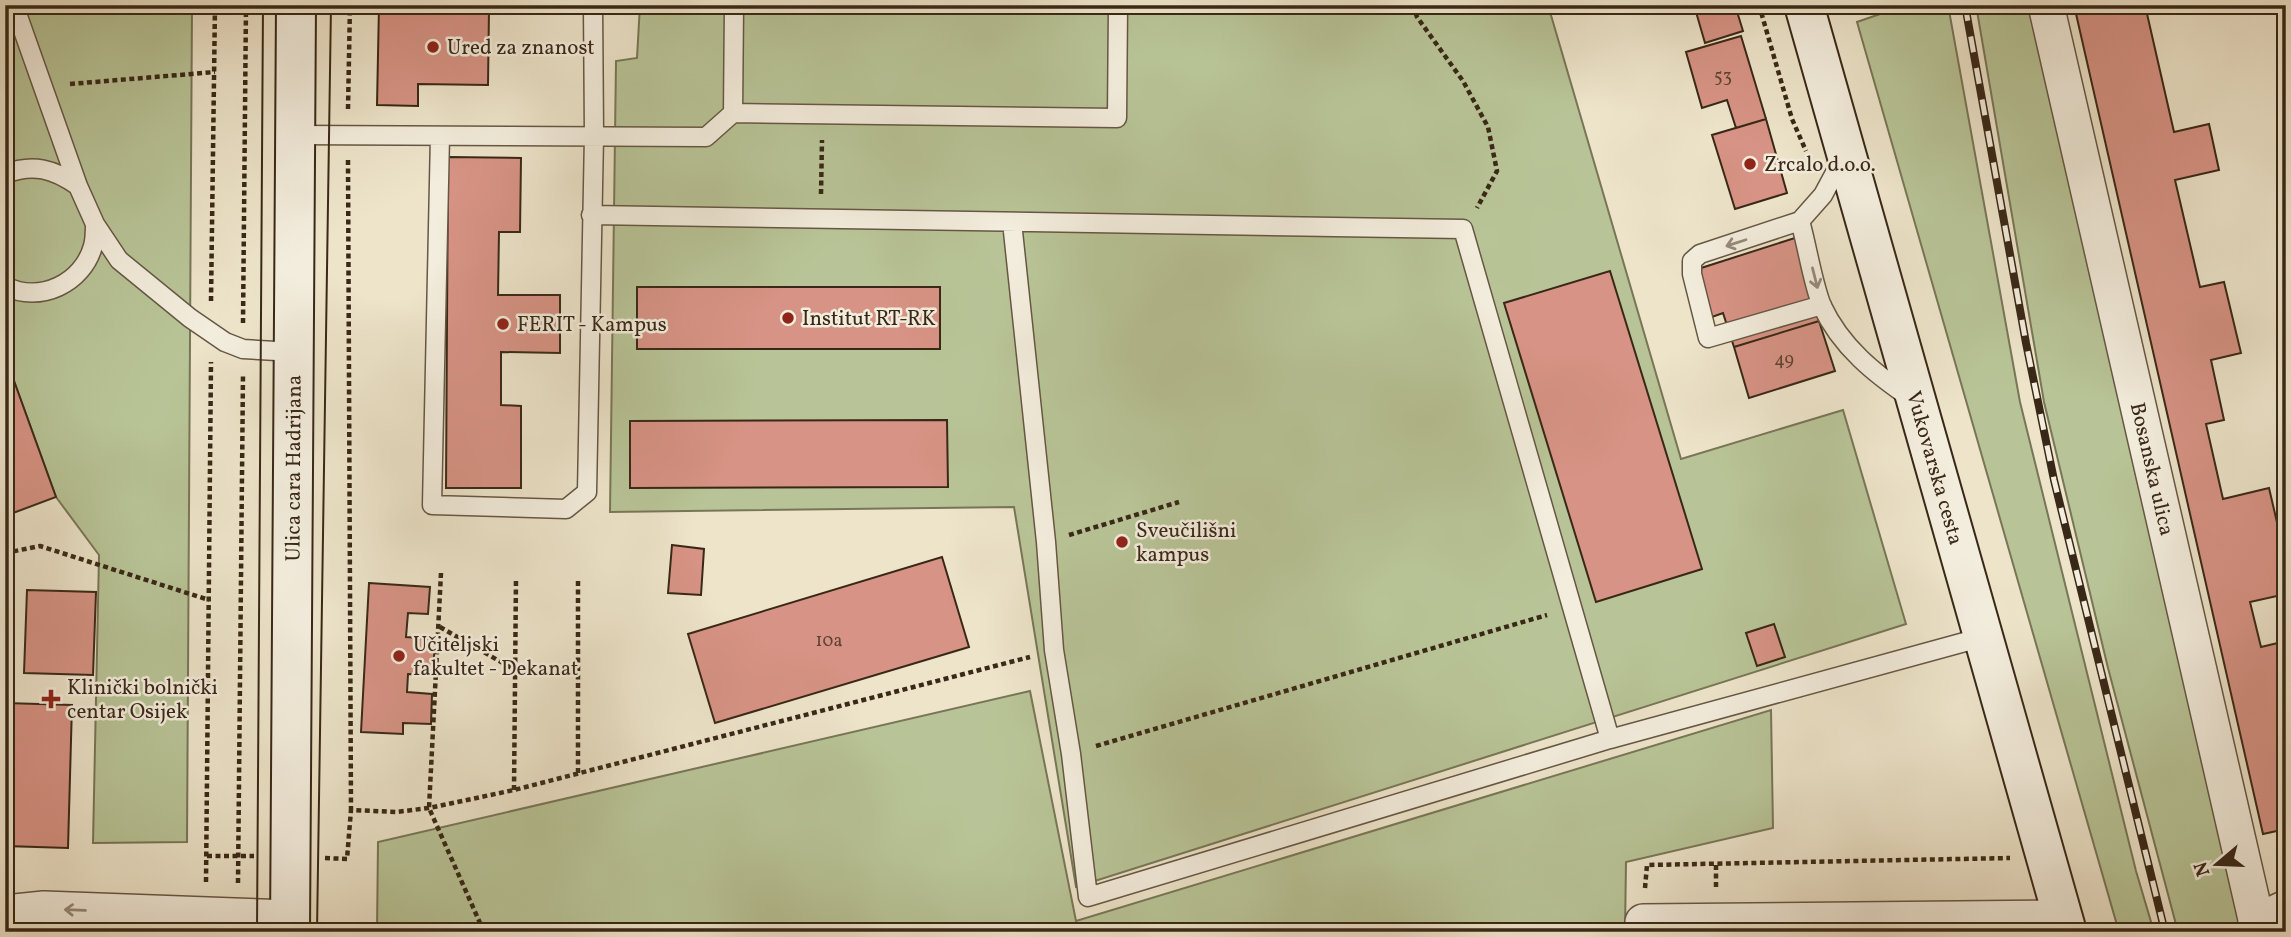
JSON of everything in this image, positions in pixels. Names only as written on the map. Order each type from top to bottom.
[{"type":"main road","name":"Ulica cara Hadrijana","points":[[290,925],[296,5]]},
{"type":"main road","name":"Vukovarska cesta","points":[[1804,5],[2065,925]]},
{"type":"street","name":"Bosanska ulica","points":[[2046,5],[2267,921]]},
{"type":"street","points":[[5,913],[44,909],[222,915],[290,925]]},
{"type":"street","points":[[1643,922],[1683,927],[2065,925]]},
{"type":"lane","points":[[14,5],[78,186],[95,224],[119,260],[211,333],[243,349],[294,352]]},
{"type":"lane","points":[[440,136],[432,505],[566,509],[587,492],[594,136],[593,5]]},
{"type":"lane","points":[[733,113],[734,5]]},
{"type":"lane","points":[[295,135],[706,137],[733,113],[1117,118],[1118,5]]},
{"type":"lane","points":[[1822,305],[1708,338],[1692,274],[1692,261],[1700,254],[1800,221],[1823,195],[1846,153]]},
{"type":"lane","points":[[5,174],[20,168],[41,168],[61,174],[78,186]]},
{"type":"lane","points":[[591,215],[1462,229],[1610,738]]},
{"type":"lane","points":[[1800,221],[1822,305],[1852,352],[1878,376],[1917,403]]},
{"type":"lane","points":[[1012,222],[1046,542],[1054,650],[1071,754],[1088,897],[1610,738],[1983,636]]},
{"type":"lane","points":[[5,286],[33,293],[53,290],[72,280],[86,264],[94,245],[95,224]]},
{"type":"path","points":[[215,5],[207,856],[222,915]]},
{"type":"path","points":[[222,915],[238,856],[246,5]]},
{"type":"path","points":[[207,856],[347,859],[351,810],[347,136],[350,5]]},
{"type":"path","points":[[1413,5],[1417,18],[1463,81],[1488,127],[1497,171],[1480,205],[1462,229]]},
{"type":"path","points":[[1759,5],[1792,119],[1807,153]]},
{"type":"path","points":[[42,87],[215,72]]},
{"type":"path","points":[[820,219],[823,114]]},
{"type":"path","points":[[1046,542],[1179,502]]},
{"type":"path","points":[[5,553],[40,546],[209,600]]},
{"type":"path","points":[[441,573],[429,808],[484,932]]},
{"type":"path","points":[[514,790],[516,578]]},
{"type":"path","points":[[578,581],[578,773]]},
{"type":"path","points":[[1071,754],[1572,607]]},
{"type":"path","points":[[440,627],[515,670]]},
{"type":"path","points":[[351,810],[396,812],[429,808],[514,790],[1054,650]]},
{"type":"path","points":[[1643,922],[1647,865],[2015,858]]},
{"type":"green space","points":[[5,5],[192,5],[187,842],[93,843],[99,555],[56,497],[5,356]]},
{"type":"green space","points":[[640,5],[1548,5],[1681,459],[1843,410],[1906,624],[1076,887],[1014,507],[610,512],[616,61],[637,58]]},
{"type":"green space","points":[[1906,5],[1948,5],[2020,402],[2136,871],[2154,932],[2119,932],[1857,22]]},
{"type":"green space","points":[[1976,5],[2030,5],[2246,932],[2178,932],[2108,668],[2044,402]]},
{"type":"green space","points":[[1030,691],[1076,921],[1771,710],[1773,828],[1626,862],[1625,932],[377,932],[378,842]]},
{"type":"building","name":"Ured za znanost","points":[[379,5],[426,5],[426,8],[489,10],[488,85],[418,84],[418,106],[377,105]]},
{"type":"building","points":[[1694,5],[1735,5],[1743,31],[1705,43]]},
{"type":"building","points":[[2074,5],[2145,5],[2174,132],[2209,124],[2219,170],[2175,180],[2200,287],[2224,282],[2241,353],[2211,360],[2224,420],[2206,424],[2223,499],[2269,488],[2286,561],[2286,594],[2250,602],[2261,647],[2286,641],[2286,690],[2279,691],[2286,719],[2286,829],[2263,834]]},
{"type":"building","points":[[1741,36],[1766,119],[1736,128],[1727,100],[1702,108],[1686,52]]},
{"type":"building","name":"Zrcalo d.o.o.","points":[[1766,119],[1787,193],[1735,209],[1712,135]]},
{"type":"building","name":"FERIT - Kampus","points":[[448,157],[521,158],[520,232],[499,232],[498,295],[560,295],[560,353],[501,352],[501,405],[521,406],[521,488],[446,488]]},
{"type":"building","points":[[1801,236],[1809,289],[1819,321],[1734,347],[1723,313],[1712,317],[1698,269]]},
{"type":"building","points":[[1610,271],[1702,569],[1596,602],[1504,303]]},
{"type":"building","name":"Institut RT-RK","points":[[637,287],[940,287],[940,349],[637,349]]},
{"type":"building","points":[[1819,321],[1835,371],[1749,398],[1734,347]]},
{"type":"building","points":[[5,356],[56,497],[5,516]]},
{"type":"building","points":[[947,420],[948,487],[630,488],[630,421]]},
{"type":"building","points":[[672,545],[704,549],[701,595],[668,593]]},
{"type":"building","points":[[942,557],[969,647],[715,723],[688,634]]},
{"type":"building","name":"Učiteljski fakultet - Dekanat","points":[[369,583],[430,587],[428,614],[408,613],[406,637],[435,639],[433,675],[408,674],[407,692],[432,694],[431,724],[403,723],[403,734],[361,732]]},
{"type":"building","points":[[27,590],[96,592],[93,675],[24,673]]},
{"type":"building","points":[[1774,624],[1785,657],[1757,666],[1746,633]]},
{"type":"building","points":[[5,703],[72,705],[68,848],[5,846]]},
{"type":"tram line","points":[[257,932],[263,5]]},
{"type":"tram line","points":[[317,932],[331,5]]},
{"type":"railway","points":[[1965,5],[2026,343],[2054,480],[2165,932]]},
{"type":"place","name":"Ured za znanost","points":[[433,47]]},
{"type":"place","name":"Zrcalo d.o.o.","points":[[1750,164]]},
{"type":"place","name":"Institut RT-RK","points":[[788,318]]},
{"type":"place","name":"FERIT - Kampus","points":[[503,324]]},
{"type":"place","name":"Sveučilišni kampus","points":[[1122,542]]},
{"type":"place","name":"Učiteljski fakultet - Dekanat","points":[[399,656]]},
{"type":"place","name":"Klinički bolnički centar Osijek","points":[[51,699]]}]
